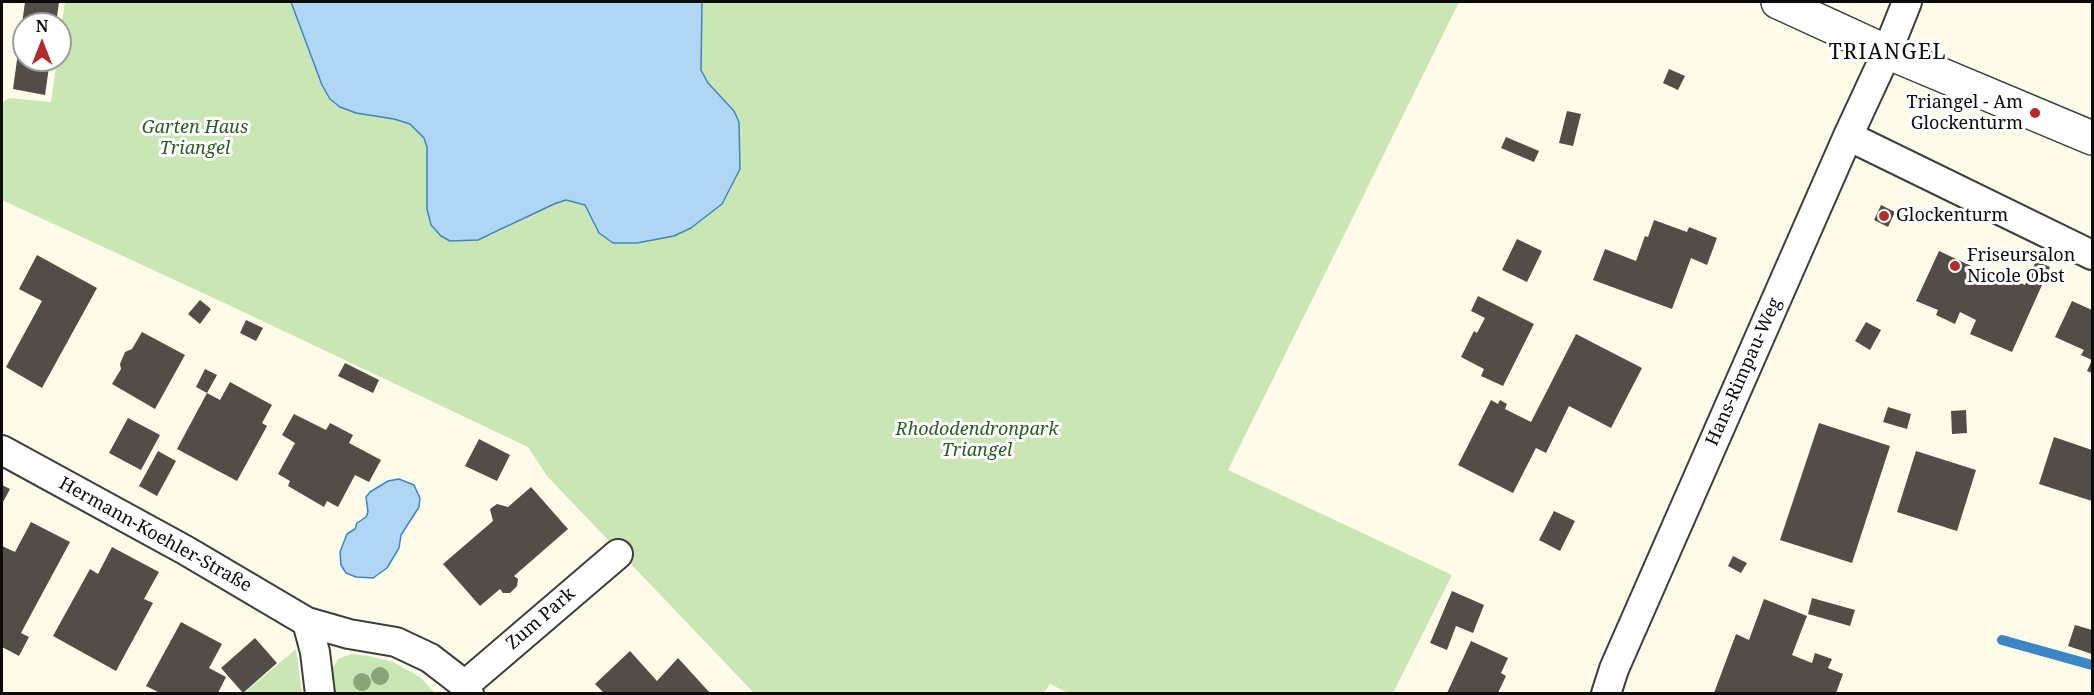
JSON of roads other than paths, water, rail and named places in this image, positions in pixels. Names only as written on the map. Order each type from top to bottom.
[{"type":"street","points":[[1778,2],[1887,52],[2092,138]]},
{"type":"street","name":"Hans-Rimpau-Weg","points":[[1606,693],[1614,669],[1907,2]]},
{"type":"street","points":[[1848,136],[2092,255]]},
{"type":"street","name":"Hermann-Koehler-Straße","points":[[2,450],[185,550],[307,622],[349,634],[396,642],[430,658],[467,689]]},
{"type":"street","name":"Zum Park","points":[[467,689],[618,554]]},
{"type":"street","points":[[307,622],[315,652],[320,693]]},
{"type":"water","points":[[291,2],[702,2],[701,70],[708,83],[734,111],[739,122],[740,169],[722,204],[691,228],[674,236],[637,243],[613,243],[599,233],[585,205],[566,200],[478,240],[450,241],[441,236],[431,225],[427,209],[427,147],[424,138],[410,124],[356,113],[340,107],[330,99],[322,85]]},
{"type":"water","points":[[399,479],[414,485],[420,498],[419,507],[401,535],[399,548],[387,568],[373,578],[356,577],[346,573],[341,565],[340,552],[347,534],[366,517],[368,512],[366,497],[388,481]]},
{"type":"waterway","points":[[2002,640],[2092,665]]},
{"type":"place","name":"Triangel - Am Glockenturm","points":[[2035,113]]},
{"type":"place","name":"Glockenturm","points":[[1884,216]]},
{"type":"place","name":"Friseursalon Nicole Obst","points":[[1955,266]]},
{"type":"district","name":"TRIANGEL","points":[[1888,53]]},
{"type":"park label","name":"Garten Haus Triangel","points":[[195,138]]},
{"type":"park label","name":"Rhododendronpark Triangel","points":[[977,440]]}]
